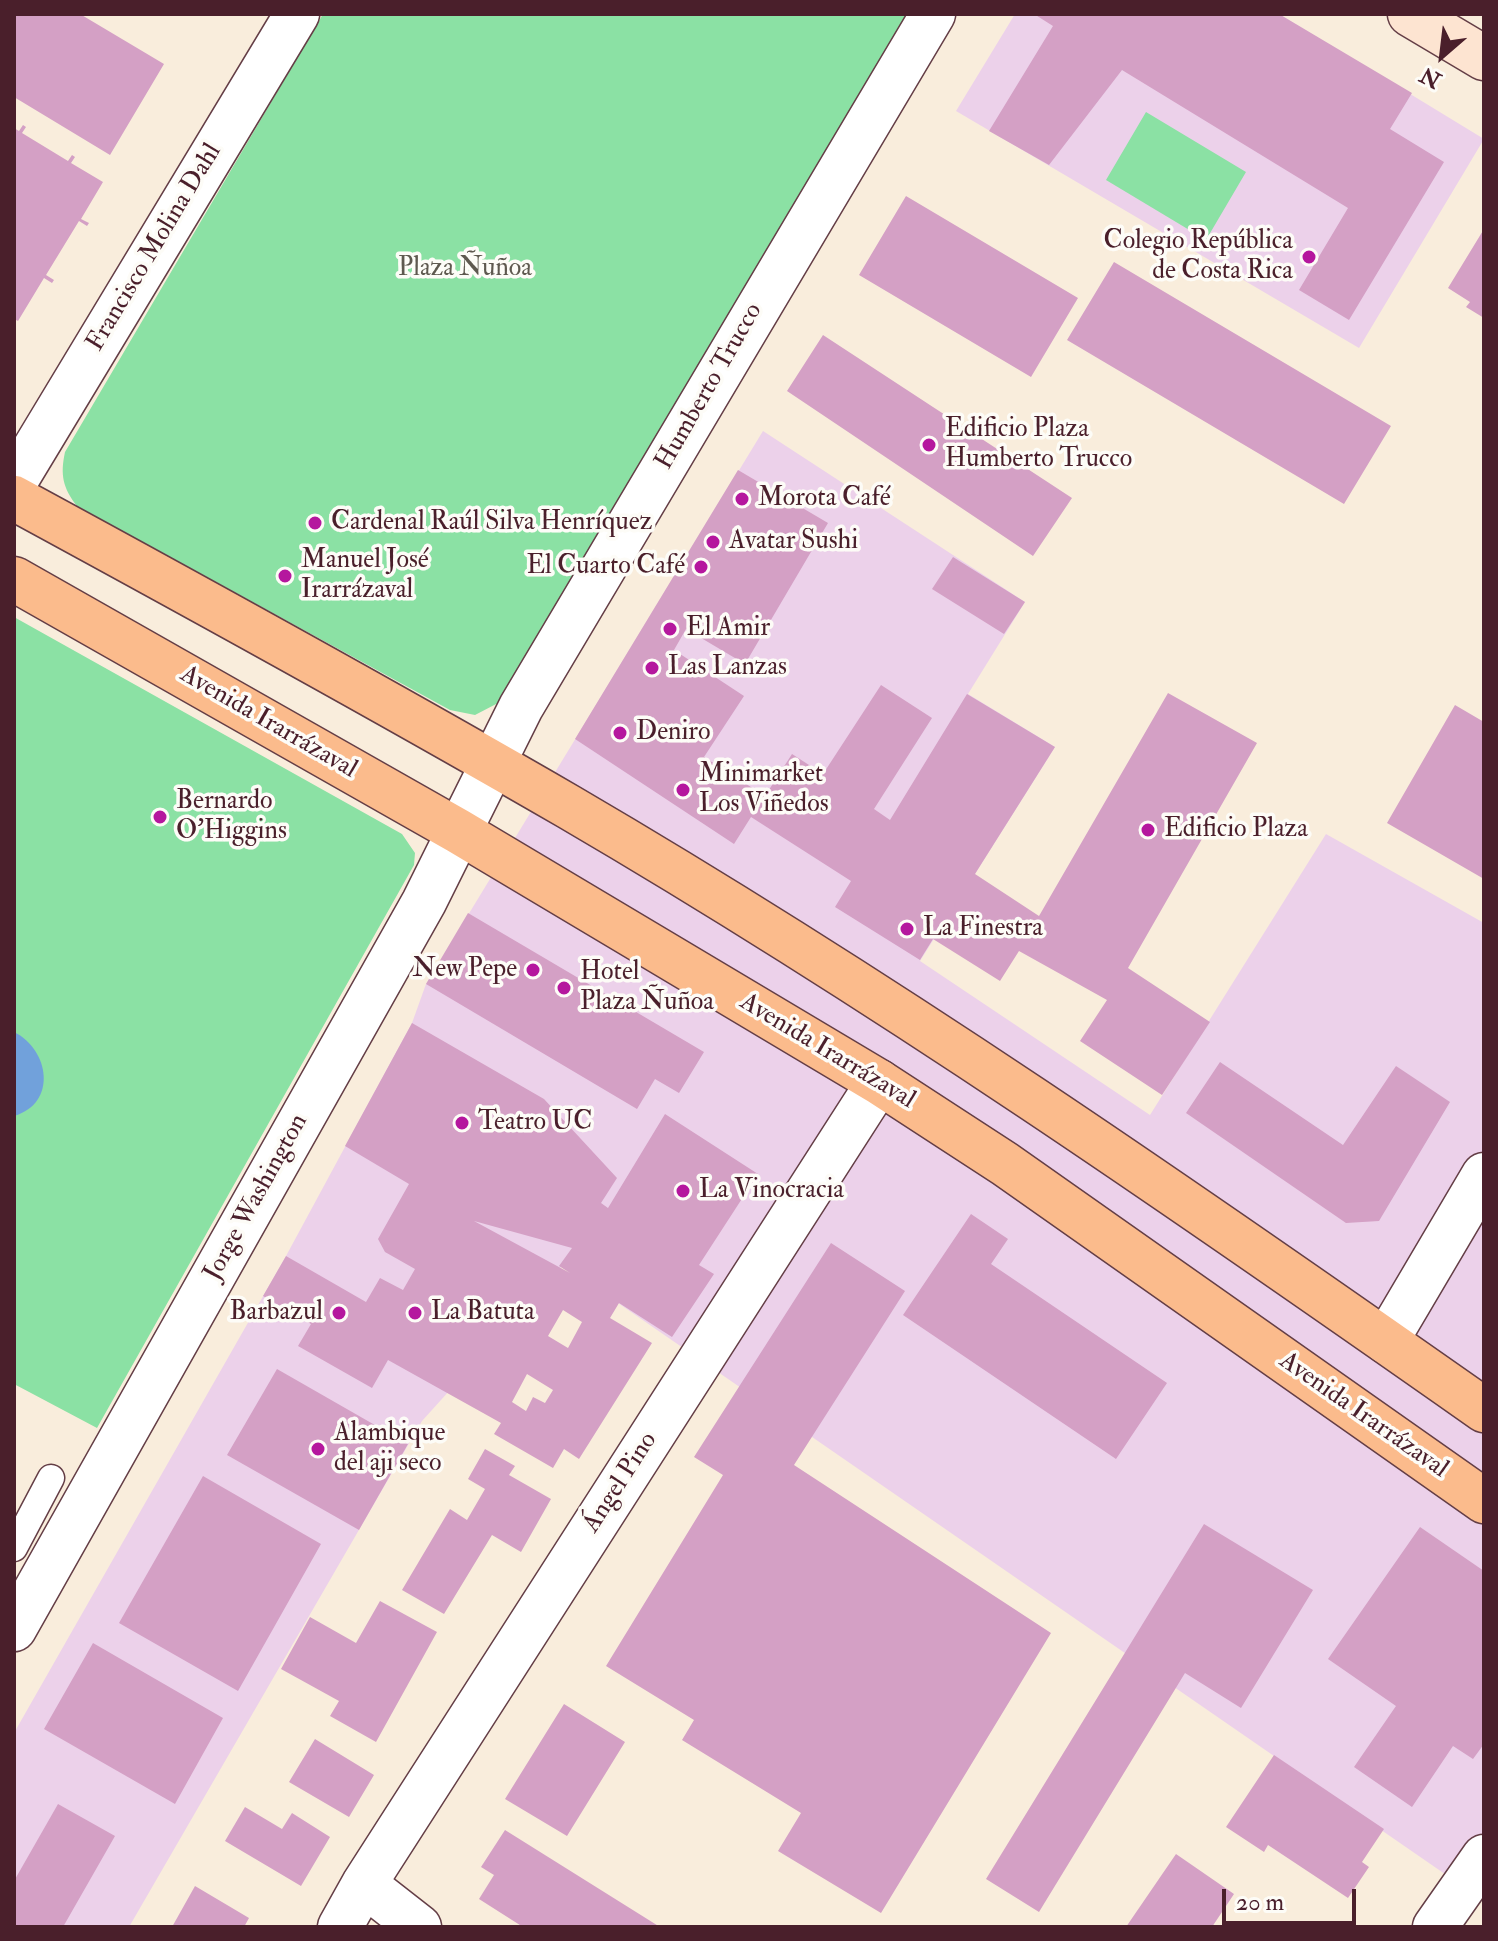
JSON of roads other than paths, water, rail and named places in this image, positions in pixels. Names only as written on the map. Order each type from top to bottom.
[{"type":"main road","points":[[1410,14],[1484,58]]},
{"type":"main road","points":[[14,498],[491,762],[870,994],[1484,1410]]},
{"type":"main road","name":"Avenida Irarrázaval","points":[[14,579],[458,831],[879,1082],[1005,1164],[1484,1501]]},
{"type":"street","name":"Francisco Molina Dahl","points":[[14,483],[297,14]]},
{"type":"street","name":"Humberto Trucco","points":[[491,762],[933,14]]},
{"type":"street","name":"Jorge Washington","points":[[14,1629],[424,902],[491,762]]},
{"type":"street","name":"Ángel Pino","points":[[340,1927],[364,1884],[879,1082]]},
{"type":"street","points":[[1386,1341],[1484,1175]]},
{"type":"street","points":[[1435,1927],[1484,1857]]},
{"type":"street","points":[[364,1884],[419,1927]]},
{"type":"lane","points":[[14,1548],[51,1478]]},
{"type":"water","points":[[14,1032],[35,1050],[44,1076],[37,1100],[14,1116]]},
{"type":"place","name":"Colegio República de Costa Rica","points":[[1309,257]]},
{"type":"place","name":"Edificio Plaza Humberto Trucco","points":[[929,445]]},
{"type":"place","name":"Morota Café","points":[[742,499]]},
{"type":"place","name":"Cardenal Raúl Silva Henríquez","points":[[315,523]]},
{"type":"place","name":"Avatar Sushi","points":[[713,542]]},
{"type":"place","name":"El Cuarto Café","points":[[701,567]]},
{"type":"place","name":"Manuel José Irarrázaval","points":[[285,576]]},
{"type":"place","name":"El Amir","points":[[670,629]]},
{"type":"place","name":"Las Lanzas","points":[[652,668]]},
{"type":"place","name":"Deniro","points":[[620,733]]},
{"type":"place","name":"Minimarket Los Viñedos","points":[[683,790]]},
{"type":"place","name":"Bernardo O'Higgins","points":[[160,817]]},
{"type":"place","name":"Edificio Plaza","points":[[1148,830]]},
{"type":"place","name":"La Finestra","points":[[907,929]]},
{"type":"place","name":"New Pepe","points":[[533,970]]},
{"type":"place","name":"Hotel Plaza Ñuñoa","points":[[564,988]]},
{"type":"place","name":"Teatro UC","points":[[462,1123]]},
{"type":"place","name":"La Vinocracia","points":[[683,1191]]},
{"type":"place","name":"Barbazul","points":[[339,1313]]},
{"type":"place","name":"La Batuta","points":[[415,1313]]},
{"type":"place","name":"Alambique del aji seco","points":[[318,1449]]},
{"type":"park label","name":"Plaza Ñuñoa","points":[[465,269]]}]
